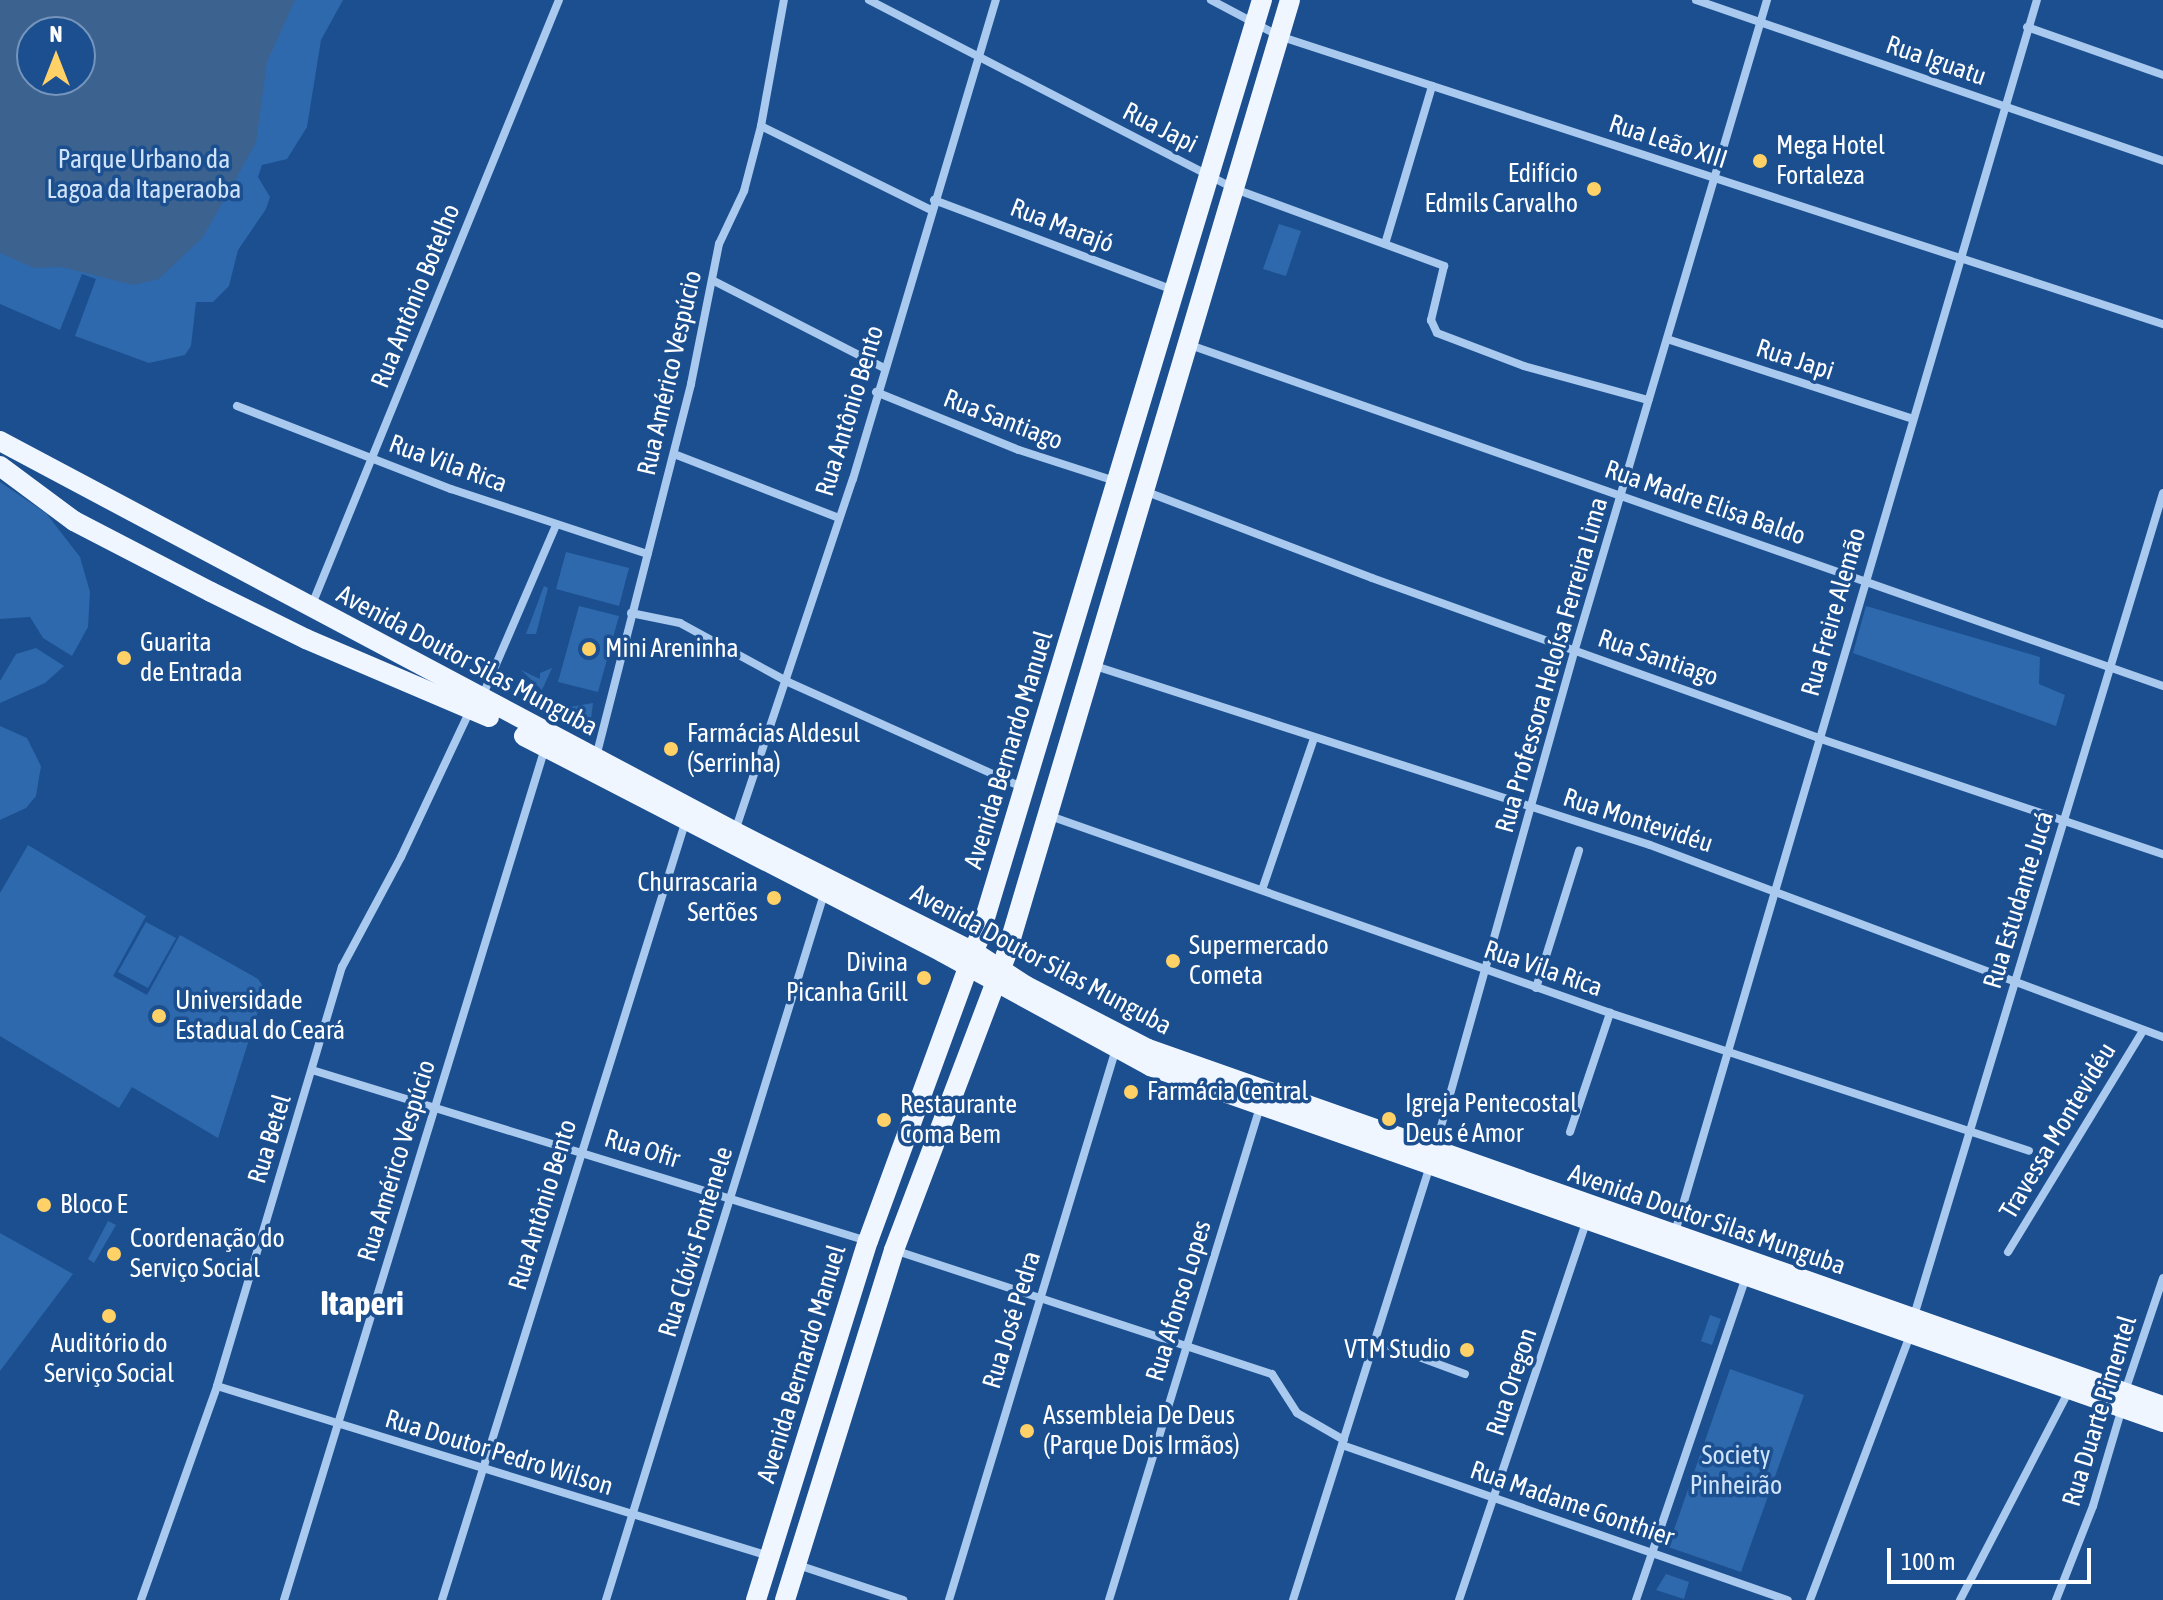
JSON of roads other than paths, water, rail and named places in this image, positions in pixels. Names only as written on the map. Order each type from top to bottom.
[{"type":"main road","name":"Avenida Bernardo Manuel","points":[[756,1600],[868,1241],[970,959],[1262,0]]},
{"type":"main road","name":"Avenida Bernardo Manuel","points":[[785,1600],[894,1250],[998,977],[1290,0]]},
{"type":"main road","name":"Avenida Doutor Silas Munguba","points":[[0,441],[548,740],[685,823],[824,894],[970,959]]},
{"type":"main road","name":"Avenida Doutor Silas Munguba","points":[[0,466],[81,524],[306,639],[476,703]]},
{"type":"main road","points":[[81,524],[98,511],[141,532],[168,533]]},
{"type":"main road","points":[[306,639],[311,608]]},
{"type":"main road","name":"Avenida Doutor Silas Munguba","points":[[548,740],[596,757],[970,959],[1115,1052],[1260,1106],[1674,1236],[2070,1391],[2163,1406]]},
{"type":"main road","name":"Avenida Doutor Silas Munguba","points":[[998,977],[1148,1049],[1586,1221],[1745,1279],[1912,1327],[2123,1401],[2163,1422]]},
{"type":"street","name":"Rua Antônio Botelho","points":[[311,608],[370,456],[559,0]]},
{"type":"street","name":"Rua Américo Vespúcio","points":[[596,757],[674,454],[726,222],[744,191],[761,126],[784,0]]},
{"type":"street","name":"Rua Japi","points":[[869,0],[979,53],[1235,189],[1444,266],[1431,327],[1524,366],[1648,400]]},
{"type":"street","name":"Rua Antônio Bento","points":[[735,832],[788,682],[996,0]]},
{"type":"street","name":"Rua Leão XIII","points":[[1211,0],[1279,36],[2163,324]]},
{"type":"street","name":"Rua Iguatu","points":[[1696,0],[2163,161]]},
{"type":"street","name":"Rua Professora Heloísa Ferreira Lima","points":[[1293,1600],[1431,1159],[1575,649],[1767,0]]},
{"type":"street","name":"Rua Freire Alemão","points":[[1674,1236],[1910,418],[2037,0]]},
{"type":"street","points":[[2027,27],[2163,75]]},
{"type":"street","points":[[1385,244],[1432,86]]},
{"type":"street","points":[[761,126],[931,210]]},
{"type":"street","name":"Rua Marajó","points":[[934,200],[1174,291]]},
{"type":"street","points":[[712,280],[884,368]]},
{"type":"street","name":"Rua Japi","points":[[1667,339],[1910,418]]},
{"type":"street","name":"Rua Madre Elisa Baldo","points":[[1188,344],[2163,686]]},
{"type":"street","name":"Rua Santiago","points":[[876,392],[1019,450],[1117,482]]},
{"type":"street","name":"Rua Vila Rica","points":[[237,406],[556,525],[648,554]]},
{"type":"street","points":[[674,454],[839,518]]},
{"type":"street","name":"Rua Santiago","points":[[1144,490],[1818,738],[2163,854]]},
{"type":"street","name":"Rua Estudante Jucá","points":[[1810,1600],[1912,1327],[2014,980],[2065,823],[2108,667],[2163,493]]},
{"type":"street","name":"Rua Betel","points":[[142,1599],[217,1386],[353,940],[401,857],[476,703],[556,525]]},
{"type":"street","points":[[631,613],[680,623],[788,682],[1024,788]]},
{"type":"street","name":"Rua Montevidéu","points":[[1092,665],[1774,889],[2163,1037]]},
{"type":"street","points":[[1262,890],[1314,738]]},
{"type":"street","name":"Rua Américo Vespúcio","points":[[284,1600],[548,740]]},
{"type":"street","name":"Rua Vila Rica","points":[[1046,815],[1536,988],[2029,1151]]},
{"type":"street","name":"Rua Antônio Bento","points":[[442,1600],[685,823]]},
{"type":"street","points":[[1536,988],[1579,851]]},
{"type":"street","name":"Rua Clóvis Fontenele","points":[[606,1600],[824,894]]},
{"type":"street","points":[[1570,1132],[1610,1013]]},
{"type":"street","name":"Travessa Montevidéu","points":[[2008,1252],[2143,1031]]},
{"type":"street","name":"Rua José Pedra","points":[[949,1600],[1115,1052]]},
{"type":"street","name":"Rua Ofir","points":[[312,1070],[868,1241]]},
{"type":"street","name":"Rua Afonso Lopes","points":[[1109,1600],[1260,1106]]},
{"type":"street","name":"Rua Oregon","points":[[1459,1600],[1496,1499],[1586,1221]]},
{"type":"street","points":[[894,1250],[1272,1374],[1297,1413],[1343,1442]]},
{"type":"street","name":"Rua Duarte Pimentel","points":[[2056,1598],[2093,1506],[2163,1278]]},
{"type":"street","points":[[1636,1600],[1745,1279]]},
{"type":"street","points":[[1373,1340],[1465,1374]]},
{"type":"street","name":"Rua Doutor Pedro Wilson","points":[[217,1386],[770,1556]]},
{"type":"street","points":[[1960,1600],[2070,1391]]},
{"type":"street","name":"Rua Madame Gonthier","points":[[1343,1442],[1496,1499],[1788,1600]]},
{"type":"street","points":[[796,1564],[903,1600]]},
{"type":"street","points":[[2056,1598],[2068,1600]]},
{"type":"place","name":"Mega Hotel Fortaleza","points":[[1760,161]]},
{"type":"place","name":"Edifício Edmils Carvalho","points":[[1594,189]]},
{"type":"place","name":"Mini Areninha","points":[[589,649]]},
{"type":"place","name":"Guarita de Entrada","points":[[124,658]]},
{"type":"place","name":"Farmácias Aldesul (Serrinha)","points":[[671,749]]},
{"type":"place","name":"Churrascaria Sertões","points":[[774,898]]},
{"type":"place","name":"Supermercado Cometa","points":[[1173,961]]},
{"type":"place","name":"Divina Picanha Grill","points":[[924,978]]},
{"type":"place","name":"Universidade Estadual do Ceará","points":[[159,1016]]},
{"type":"place","name":"Farmácia Central","points":[[1131,1092]]},
{"type":"place","name":"Igreja Pentecostal Deus é Amor","points":[[1389,1119]]},
{"type":"place","name":"Restaurante Coma Bem","points":[[884,1120]]},
{"type":"place","name":"Bloco E","points":[[44,1205]]},
{"type":"place","name":"Coordenação do Serviço Social","points":[[114,1254]]},
{"type":"place","name":"Auditório do Serviço Social","points":[[109,1316]]},
{"type":"place","name":"VTM Studio","points":[[1467,1350]]},
{"type":"place","name":"Assembleia De Deus (Parque Dois Irmãos)","points":[[1027,1431]]},
{"type":"district","name":"Itaperi","points":[[362,1303]]},
{"type":"park label","name":"Parque Urbano da Lagoa da Itaperaoba","points":[[144,175]]},
{"type":"park label","name":"Society Pinheirão","points":[[1736,1471]]}]
